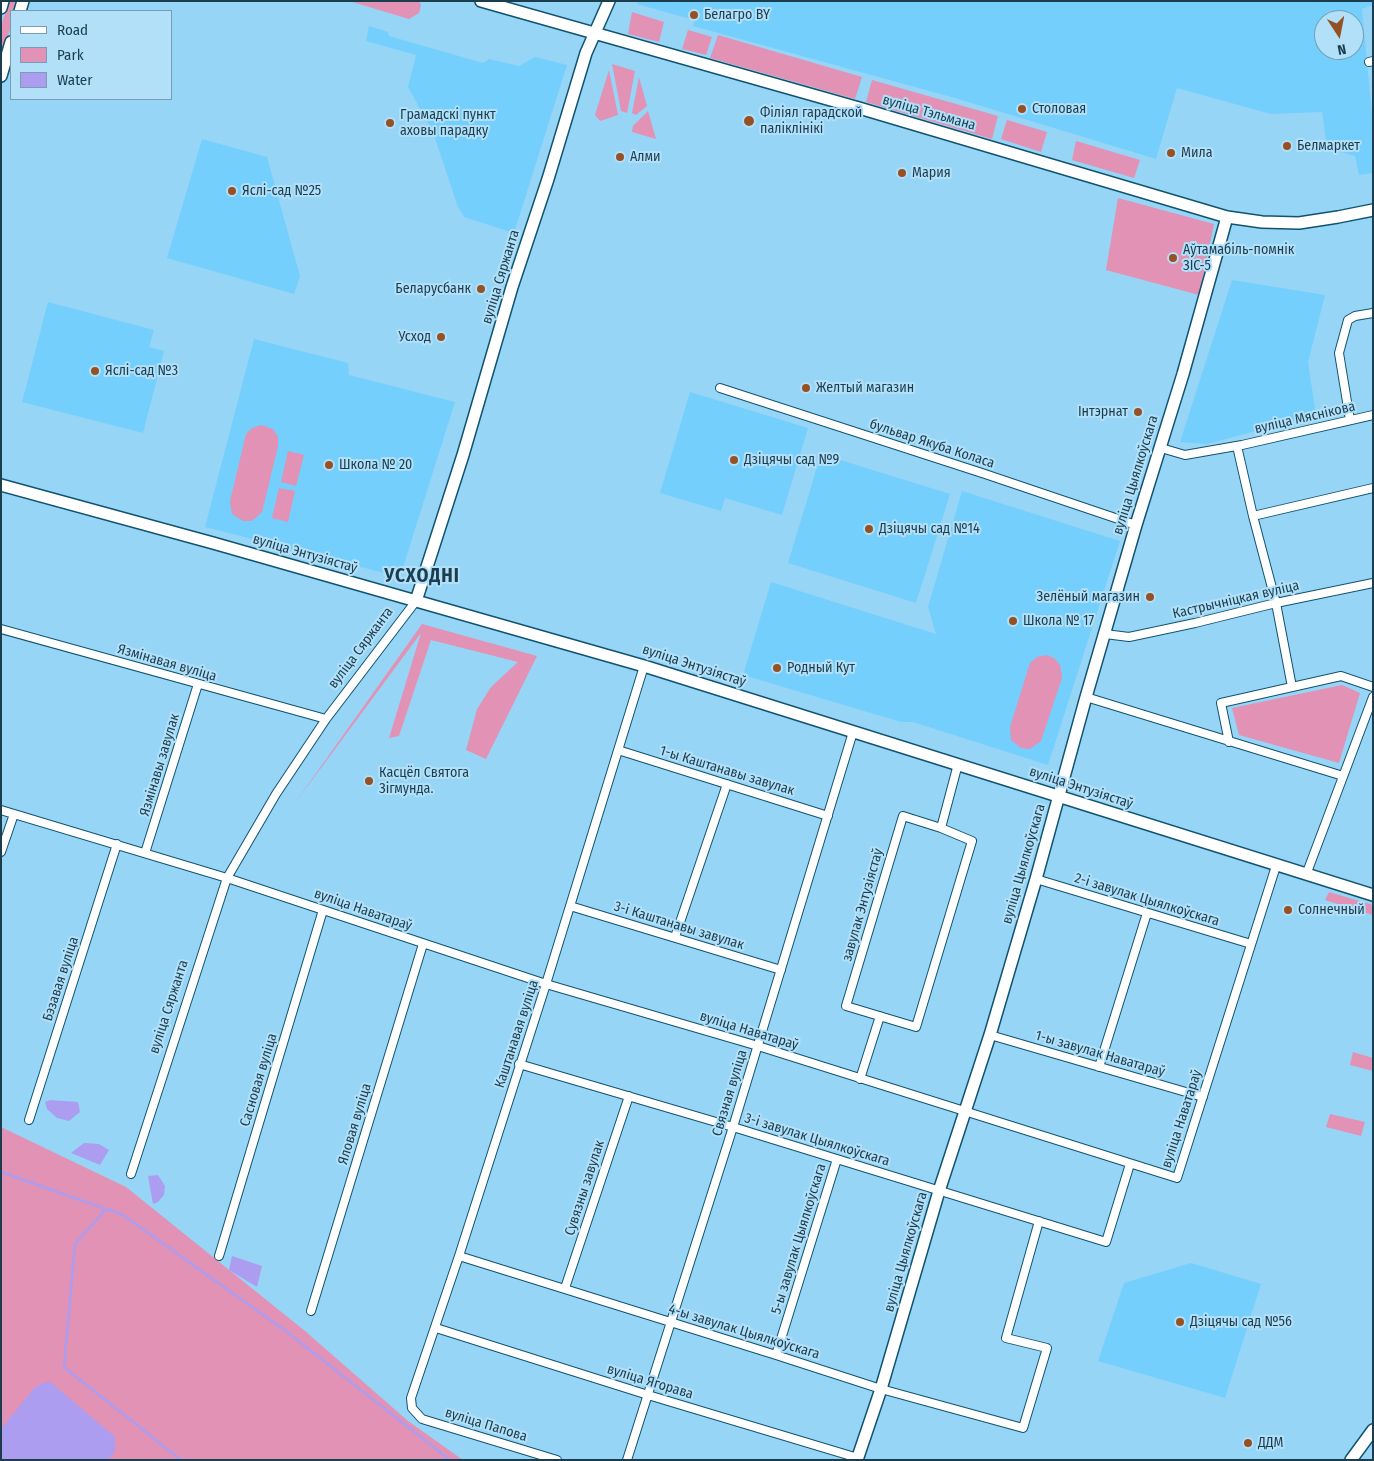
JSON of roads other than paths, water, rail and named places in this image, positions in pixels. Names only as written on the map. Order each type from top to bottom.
[{"type":"main road","points":[[1,8],[3,1]]},
{"type":"main road","name":"вуліца Тэльмана","points":[[481,1],[859,108],[1227,217],[1262,222],[1299,223],[1373,210]]},
{"type":"main road","name":"вуліца Сяржанта","points":[[416,600],[466,446],[512,287],[548,179],[586,53],[609,1]]},
{"type":"main road","points":[[1,76],[10,45]]},
{"type":"main road","name":"вуліца Цыялкоўскага","points":[[858,1459],[881,1389],[939,1191],[990,1035],[1036,879],[1086,697],[1161,448],[1227,217]]},
{"type":"main road","name":"вуліца Энтузіястаў","points":[[1,486],[416,600],[644,666],[1373,896]]},
{"type":"main road","points":[[1351,1460],[1373,1430]]},
{"type":"street","points":[[1350,420],[1339,353],[1348,320],[1355,316],[1373,313]]},
{"type":"street","name":"бульвар Якуба Коласа","points":[[720,388],[985,474],[1136,526]]},
{"type":"street","name":"вуліца Мяснікова","points":[[1161,448],[1185,455],[1239,446],[1373,416]]},
{"type":"street","points":[[1239,446],[1253,516],[1276,603],[1292,687]]},
{"type":"street","points":[[1253,516],[1373,488]]},
{"type":"street","name":"Кастрычніцкая вуліца","points":[[1105,634],[1129,637],[1372,583]]},
{"type":"street","name":"вуліца Сяржанта","points":[[131,1174],[227,878],[276,794],[326,719],[416,600]]},
{"type":"street","name":"Язмінавая вуліца","points":[[1,628],[326,719]]},
{"type":"street","name":"Каштанавая вуліца","points":[[412,1408],[411,1398],[460,1256],[644,666]]},
{"type":"street","points":[[1229,742],[1221,703],[1341,676],[1373,687]]},
{"type":"street","name":"Язмінавы завулак","points":[[145,853],[198,684]]},
{"type":"street","points":[[1086,697],[1343,776]]},
{"type":"street","points":[[1306,875],[1373,697]]},
{"type":"street","name":"Связная вуліца","points":[[627,1460],[733,1127],[853,732]]},
{"type":"street","name":"1-ы Каштанавы завулак","points":[[618,750],[828,816]]},
{"type":"street","points":[[941,828],[958,764]]},
{"type":"street","points":[[675,938],[727,784]]},
{"type":"street","name":"вуліца Наватараў","points":[[1,810],[227,878],[546,984],[758,1046],[1177,1178],[1276,866]]},
{"type":"street","points":[[1,852],[14,814]]},
{"type":"street","name":"завулак Энтузіястаў","points":[[902,816],[941,828],[972,841],[916,1027],[846,1006],[902,816]]},
{"type":"street","name":"Бэзавая вуліца","points":[[29,1120],[117,844]]},
{"type":"street","name":"2-і завулак Цыялкоўскага","points":[[1036,879],[1251,944]]},
{"type":"street","name":"3-і Каштанавы завулак","points":[[570,906],[781,970]]},
{"type":"street","name":"Сасновая вуліца","points":[[219,1256],[323,910]]},
{"type":"street","points":[[1099,1066],[1147,913]]},
{"type":"street","name":"Яловая вуліца","points":[[311,1311],[423,944]]},
{"type":"street","points":[[860,1079],[880,1016]]},
{"type":"street","name":"1-ы завулак Наватараў","points":[[990,1035],[1202,1097]]},
{"type":"street","name":"3-і завулак Цыялкоўскага","points":[[520,1064],[733,1127],[1106,1242],[1130,1164]]},
{"type":"street","name":"Сувязны завулак","points":[[565,1288],[629,1096]]},
{"type":"street","name":"5-ы завулак Цыялкоўскага","points":[[776,1355],[837,1159]]},
{"type":"street","name":"4-ы завулак Цыялкоўскага","points":[[460,1256],[881,1389],[1023,1428],[1047,1348],[1006,1338],[1039,1221]]},
{"type":"street","name":"вуліца Ягорава","points":[[436,1328],[858,1459]]},
{"type":"street","name":"вуліца Папова","points":[[412,1408],[422,1419],[557,1460]]},
{"type":"water","points":[[50,1100],[78,1102],[80,1112],[69,1121],[57,1118],[47,1109],[45,1102]]},
{"type":"water","points":[[84,1143],[99,1144],[109,1150],[100,1165],[71,1153]]},
{"type":"water","points":[[158,1175],[165,1186],[164,1195],[158,1202],[153,1204],[148,1176]]},
{"type":"water","points":[[232,1256],[262,1266],[257,1287],[229,1270]]},
{"type":"water","points":[[49,1381],[115,1437],[115,1451],[108,1460],[1,1460],[1,1429],[35,1387]]},
{"type":"waterway","points":[[1,1172],[123,1215],[287,1332],[450,1460]]},
{"type":"waterway","points":[[106,1209],[75,1244],[64,1367],[181,1460]]},
{"type":"place","name":"Белагро BY","points":[[694,15]]},
{"type":"place","name":"Столовая","points":[[1022,109]]},
{"type":"place","name":"Філіял гарадской паліклінікі","points":[[749,121]]},
{"type":"place","name":"Грамадскі пункт аховы парадку","points":[[390,123]]},
{"type":"place","name":"Белмаркет","points":[[1287,146]]},
{"type":"place","name":"Мила","points":[[1171,153]]},
{"type":"place","name":"Алми","points":[[620,157]]},
{"type":"place","name":"Мария","points":[[902,173]]},
{"type":"place","name":"Яслі-сад №25","points":[[232,191]]},
{"type":"place","name":"Аўтамабіль-помнік ЗІС-5","points":[[1173,258]]},
{"type":"place","name":"Беларусбанк","points":[[481,289]]},
{"type":"place","name":"Усход","points":[[441,337]]},
{"type":"place","name":"Яслі-сад №3","points":[[95,371]]},
{"type":"place","name":"Желтый магазин","points":[[806,388]]},
{"type":"place","name":"Інтэрнат","points":[[1138,412]]},
{"type":"place","name":"Дзіцячы сад №9","points":[[734,460]]},
{"type":"place","name":"Школа № 20","points":[[329,465]]},
{"type":"place","name":"Дзіцячы сад №14","points":[[869,529]]},
{"type":"place","name":"Зелёный магазин","points":[[1150,597]]},
{"type":"place","name":"Школа № 17","points":[[1013,621]]},
{"type":"place","name":"Родный Кут","points":[[777,668]]},
{"type":"place","name":"Касцёл Святога Зігмунда.","points":[[369,781]]},
{"type":"place","name":"Солнечный","points":[[1288,910]]},
{"type":"place","name":"Дзіцячы сад №56","points":[[1180,1322]]},
{"type":"place","name":"ДДМ","points":[[1248,1443]]},
{"type":"district","name":"УСХОДНІ","points":[[422,577]]}]
